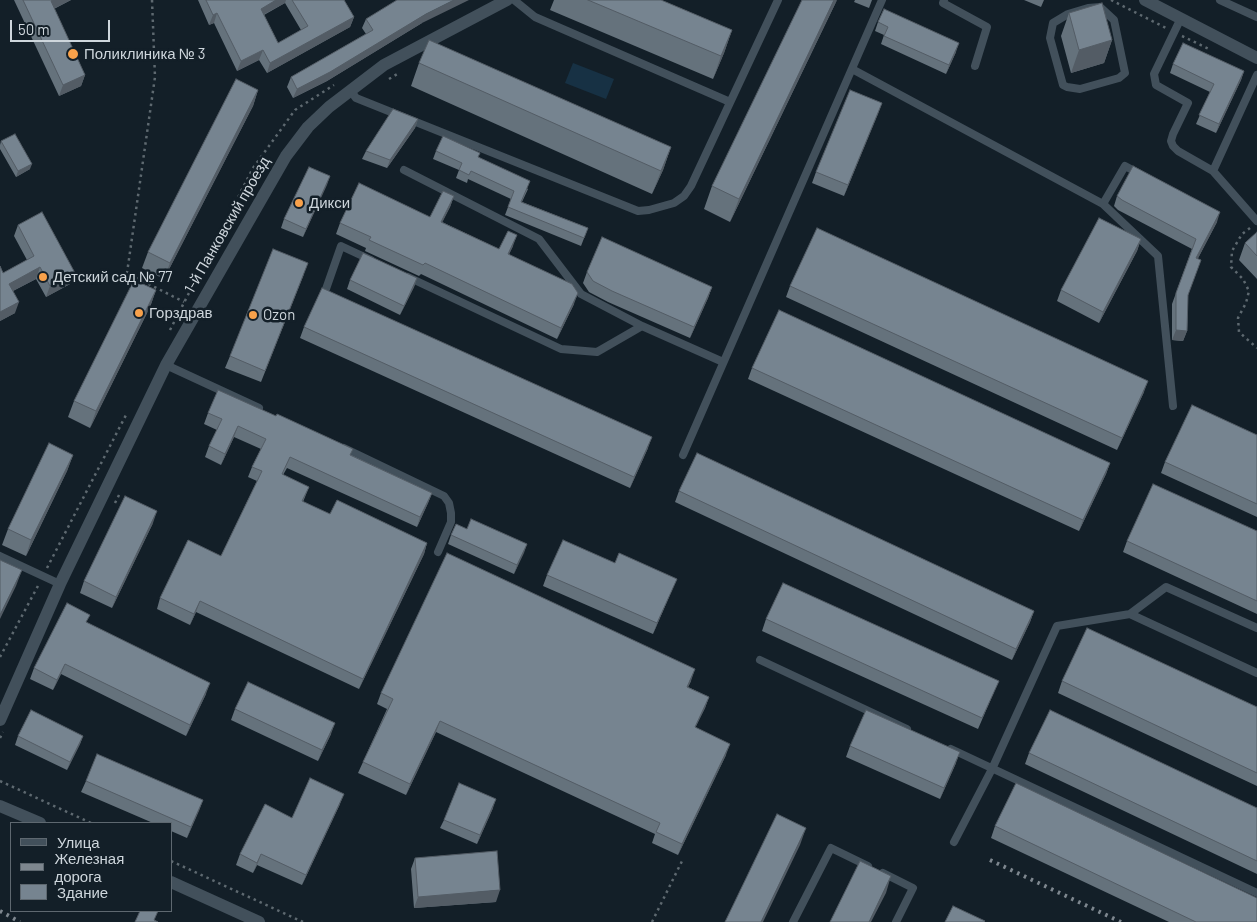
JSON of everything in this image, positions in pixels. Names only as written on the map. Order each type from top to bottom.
[{"type":"street","name":"1-й Панковский проезд","points":[[0,720],[60,584],[166,365],[286,156],[308,127],[329,107],[384,64],[507,0]]},
{"type":"street","points":[[1154,2],[1257,58]]},
{"type":"street","points":[[0,806],[38,822]]},
{"type":"street","points":[[172,882],[260,922]]},
{"type":"lane","points":[[514,0],[535,18],[730,102]]},
{"type":"lane","points":[[350,90],[356,98],[638,211],[674,203],[684,196],[691,186],[778,0]]},
{"type":"lane","points":[[683,455],[882,0]]},
{"type":"lane","points":[[1220,0],[1257,17]]},
{"type":"lane","points":[[941,1],[987,27],[975,66]]},
{"type":"lane","points":[[1101,3],[1114,20],[1125,73],[1119,78],[1080,89],[1067,88],[1063,85],[1050,38],[1053,23],[1068,14],[1101,3]]},
{"type":"lane","points":[[1181,18],[1154,74],[1156,85],[1188,102],[1173,134],[1172,146],[1213,171],[1257,222]]},
{"type":"lane","points":[[852,69],[1103,204],[1158,256],[1173,406]]},
{"type":"lane","points":[[1213,171],[1257,75]]},
{"type":"lane","points":[[1103,204],[1125,166],[1150,179]]},
{"type":"lane","points":[[404,170],[539,239],[581,294],[642,326],[723,362]]},
{"type":"lane","points":[[326,289],[342,246],[377,262]]},
{"type":"lane","points":[[403,275],[561,349],[597,352],[642,326]]},
{"type":"lane","points":[[166,365],[270,413]]},
{"type":"lane","points":[[341,447],[444,496],[449,503],[452,513],[451,522],[438,552]]},
{"type":"lane","points":[[0,556],[60,584]]},
{"type":"lane","points":[[954,842],[992,768],[1057,626],[1130,614],[1166,586],[1257,628]]},
{"type":"lane","points":[[1130,614],[1257,673]]},
{"type":"lane","points":[[760,660],[912,731]]},
{"type":"lane","points":[[947,748],[1257,894]]},
{"type":"lane","points":[[793,922],[831,848],[913,888],[896,922]]},
{"type":"path","points":[[152,0],[154,77],[127,273],[184,302]]},
{"type":"path","points":[[295,110],[337,84]]},
{"type":"path","points":[[1257,222],[1242,234],[1232,250],[1231,268],[1243,279],[1249,291],[1246,303],[1238,318],[1239,332],[1257,348]]},
{"type":"path","points":[[0,781],[89,822]]},
{"type":"path","points":[[652,922],[683,860]]},
{"type":"path","points":[[172,861],[303,922]]},
{"type":"shaded area","points":[[573,63],[614,79],[606,99],[565,83]]},
{"type":"building","points":[[23,0],[53,0],[51,1],[85,75],[63,85]]},
{"type":"building","points":[[206,0],[276,0],[261,9],[278,43],[308,26],[292,0],[344,0],[354,17],[270,63],[263,50],[241,61],[217,13],[213,15]]},
{"type":"building","points":[[397,0],[454,0],[426,14],[330,72],[297,89],[291,77],[373,30],[366,19]]},
{"type":"building","points":[[588,0],[661,0],[732,30],[721,56]]},
{"type":"building","points":[[802,0],[834,0],[739,199],[712,186]]},
{"type":"building","points":[[1102,3],[1112,40],[1079,50],[1069,13]]},
{"type":"building","points":[[884,9],[959,43],[949,65],[884,36],[888,27],[878,22]]},
{"type":"building","points":[[429,40],[671,147],[661,171],[419,63]]},
{"type":"building","points":[[1183,43],[1244,71],[1219,124],[1199,115],[1214,84],[1173,64]]},
{"type":"building","points":[[236,79],[258,90],[170,263],[148,252]]},
{"type":"building","points":[[850,90],[882,103],[848,185],[816,172]]},
{"type":"building","points":[[393,109],[418,119],[390,160],[366,151]]},
{"type":"building","points":[[15,134],[32,164],[18,171],[1,141]]},
{"type":"building","points":[[443,136],[480,153],[478,157],[530,181],[521,202],[588,228],[584,238],[508,207],[514,191],[471,171],[469,175],[459,170],[462,163],[436,151]]},
{"type":"building","points":[[1133,166],[1220,212],[1196,258],[1201,260],[1188,295],[1187,331],[1176,330],[1176,293],[1196,239],[1117,196]]},
{"type":"building","points":[[309,167],[330,176],[306,229],[284,219]]},
{"type":"building","points":[[359,183],[430,217],[443,191],[454,196],[441,222],[499,249],[508,231],[517,235],[508,254],[572,284],[578,293],[561,328],[425,263],[423,265],[369,240],[371,237],[340,223]]},
{"type":"building","points":[[42,212],[75,273],[50,286],[40,267],[9,284],[19,302],[0,312],[0,266],[3,273],[34,256],[18,225]]},
{"type":"building","points":[[1099,218],[1141,239],[1103,312],[1061,290]]},
{"type":"building","points":[[817,228],[1148,381],[1122,438],[790,286]]},
{"type":"building","points":[[1257,232],[1257,256],[1245,243]]},
{"type":"building","points":[[602,237],[712,287],[694,327],[593,281],[587,272]]},
{"type":"building","points":[[273,249],[308,263],[265,371],[230,356]]},
{"type":"building","points":[[363,253],[417,278],[404,306],[350,280]]},
{"type":"building","points":[[134,280],[156,290],[96,411],[74,401]]},
{"type":"building","points":[[322,288],[652,437],[634,477],[304,327]]},
{"type":"building","points":[[779,310],[1110,463],[1083,520],[752,368]]},
{"type":"building","points":[[218,390],[276,416],[277,414],[353,449],[350,455],[432,493],[420,517],[290,457],[282,474],[309,487],[302,501],[330,514],[337,500],[427,543],[363,679],[200,601],[194,614],[160,598],[188,540],[221,556],[262,471],[252,467],[266,439],[238,426],[225,454],[209,446],[222,419],[208,413]]},
{"type":"building","points":[[1192,405],[1257,435],[1257,504],[1165,462]]},
{"type":"building","points":[[49,443],[73,455],[31,540],[8,529]]},
{"type":"building","points":[[697,453],[1034,611],[1016,649],[679,491]]},
{"type":"building","points":[[1153,484],[1257,531],[1257,601],[1127,541]]},
{"type":"building","points":[[125,496],[157,511],[116,597],[84,581]]},
{"type":"building","points":[[471,519],[527,544],[517,565],[451,535],[456,524],[467,529]]},
{"type":"building","points":[[563,540],[615,563],[619,553],[677,579],[657,623],[547,575]]},
{"type":"building","points":[[447,553],[695,669],[687,687],[709,697],[695,727],[730,744],[682,844],[656,832],[660,823],[440,721],[410,784],[363,762],[393,699],[381,693]]},
{"type":"building","points":[[0,560],[22,570],[0,615]]},
{"type":"building","points":[[783,583],[999,681],[982,718],[766,619]]},
{"type":"building","points":[[67,603],[90,615],[86,622],[210,683],[190,725],[65,664],[57,680],[34,668]]},
{"type":"building","points":[[1087,628],[1257,707],[1257,773],[1062,681]]},
{"type":"building","points":[[248,682],[335,723],[322,750],[235,709]]},
{"type":"building","points":[[31,710],[83,736],[70,762],[18,736]]},
{"type":"building","points":[[866,710],[960,752],[944,788],[850,746]]},
{"type":"building","points":[[1050,710],[1257,808],[1257,861],[1029,753]]},
{"type":"building","points":[[97,754],[203,800],[191,827],[86,781]]},
{"type":"building","points":[[310,778],[344,794],[306,875],[261,854],[257,863],[240,854],[265,804],[292,818]]},
{"type":"building","points":[[459,783],[496,799],[480,835],[444,820]]},
{"type":"building","points":[[1016,783],[1257,898],[1257,922],[1196,922],[995,826]]},
{"type":"building","points":[[777,814],[806,828],[761,922],[725,922]]},
{"type":"building","points":[[497,851],[500,890],[418,897],[415,858]]},
{"type":"building","points":[[860,861],[891,876],[869,922],[830,922]]},
{"type":"building","points":[[953,906],[985,921],[945,922]]},
{"type":"building","points":[[140,912],[158,912],[154,920],[158,922],[135,922]]},
{"type":"railway","points":[[990,860],[1121,922]]},
{"type":"railway","points":[[0,911],[20,922]]},
{"type":"place","name":"Поликлиника № 3","points":[[73,54]]},
{"type":"place","name":"Дикси","points":[[299,203]]},
{"type":"place","name":"Детский сад № 77","points":[[43,277]]},
{"type":"place","name":"Горздрав","points":[[139,313]]},
{"type":"place","name":"Ozon","points":[[253,315]]}]
